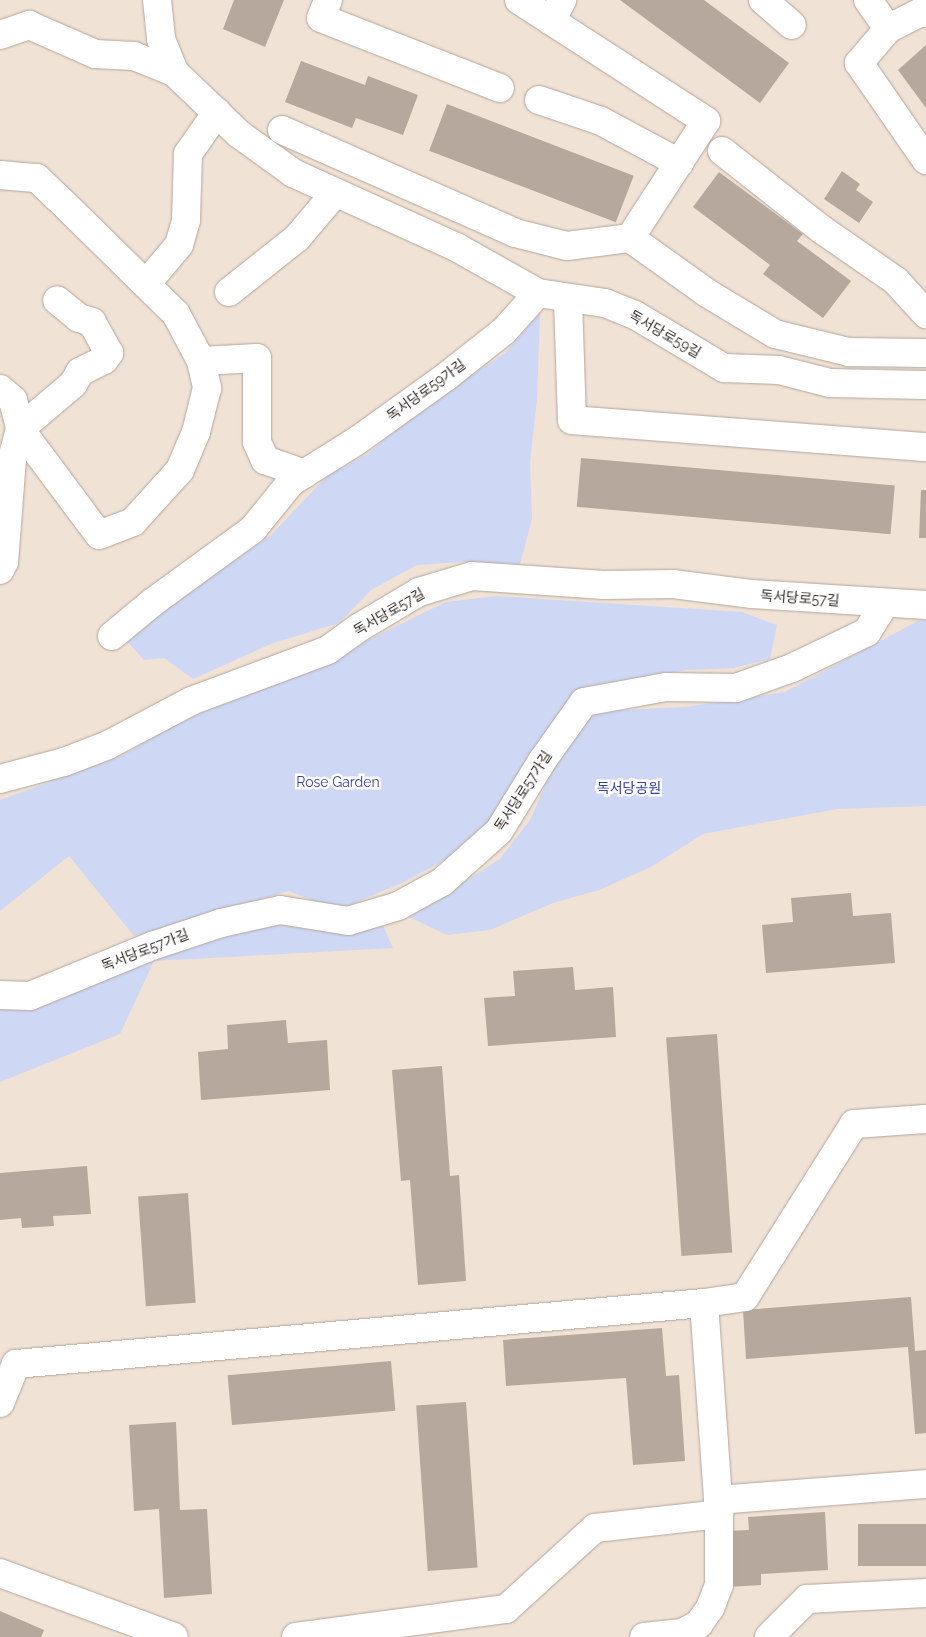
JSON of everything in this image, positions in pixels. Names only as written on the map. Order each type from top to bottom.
[{"type":"street","name":"독서당로59길","points":[[157,0],[161,39],[174,72],[238,134],[293,173],[456,247],[538,293],[568,300],[605,303],[636,315],[724,368],[779,370],[830,383],[926,385]]},
{"type":"street","points":[[328,0],[321,18],[500,88]]},
{"type":"street","points":[[519,0],[556,10],[706,121],[630,238]]},
{"type":"street","points":[[763,0],[792,24]]},
{"type":"street","points":[[868,0],[888,29]]},
{"type":"street","points":[[926,13],[921,12],[888,29],[859,63],[926,160]]},
{"type":"street","points":[[0,35],[29,25],[95,54],[134,56],[174,72]]},
{"type":"street","points":[[539,100],[601,121],[680,163]]},
{"type":"street","points":[[146,284],[180,245],[186,220],[188,154],[217,112]]},
{"type":"street","points":[[282,130],[515,233],[567,246],[630,238],[707,293],[775,334],[849,352],[926,353]]},
{"type":"street","points":[[722,151],[821,229],[896,281],[926,314]]},
{"type":"street","points":[[0,175],[37,178],[176,314],[201,361],[207,388],[196,432],[180,470],[134,522],[99,535],[20,429],[13,400],[0,389]]},
{"type":"street","points":[[229,292],[297,238],[335,193]]},
{"type":"street","name":"독서당로59가길","points":[[112,636],[153,602],[253,530],[291,482],[358,440],[447,376],[504,331],[538,293]]},
{"type":"street","points":[[0,570],[4,562],[12,459],[20,429],[73,384],[80,372],[104,360],[110,353],[92,322],[78,318],[57,300]]},
{"type":"street","points":[[568,300],[572,420],[926,447]]},
{"type":"street","points":[[201,361],[257,358],[257,442],[265,460],[305,474]]},
{"type":"street","name":"독서당로57길","points":[[0,780],[64,762],[108,745],[191,701],[328,650],[360,627],[419,592],[472,576],[604,585],[673,584],[752,594],[926,605]]},
{"type":"street","name":"독서당로57가길","points":[[0,995],[30,996],[152,946],[220,922],[280,910],[348,921],[398,906],[442,882],[499,831],[542,761],[584,702],[666,687],[736,688],[792,668],[866,632],[885,603]]},
{"type":"street","points":[[0,1402],[16,1364],[704,1303],[745,1297],[854,1124],[926,1119]]},
{"type":"street","points":[[644,1637],[682,1633],[699,1624],[710,1608],[719,1585],[718,1507],[704,1303]]},
{"type":"street","points":[[296,1637],[374,1633],[506,1609],[595,1528],[718,1507],[926,1484]]},
{"type":"street","points":[[0,1573],[174,1637]]},
{"type":"street","points":[[769,1637],[807,1599],[926,1593]]},
{"type":"green space","points":[[540,313],[537,399],[530,462],[532,519],[520,564],[463,562],[417,565],[371,590],[339,623],[273,643],[193,679],[164,658],[144,660],[124,638],[271,535],[326,477],[369,453],[405,420],[505,353]]},
{"type":"green space","name":"Rose Garden","points":[[496,596],[742,612],[777,625],[770,659],[733,668],[688,670],[610,683],[491,822],[456,854],[404,882],[350,905],[373,903],[393,948],[154,961],[120,1034],[0,1082],[0,998],[203,924],[349,906],[316,902],[289,891],[134,936],[69,856],[0,911],[0,800],[121,756],[210,705],[331,658],[446,602]]},
{"type":"green space","name":"독서당공원","points":[[918,621],[926,621],[926,806],[837,809],[703,834],[651,867],[599,890],[553,903],[490,930],[447,935],[409,917],[500,859],[530,820],[568,733],[601,711],[685,707],[785,692]]},
{"type":"building","points":[[234,0],[284,0],[265,47],[223,29]]},
{"type":"building","points":[[620,0],[704,0],[789,63],[760,103]]},
{"type":"building","points":[[926,45],[926,108],[898,70]]},
{"type":"building","points":[[301,61],[365,85],[368,76],[418,95],[403,135],[356,118],[352,128],[285,102]]},
{"type":"building","points":[[447,104],[634,176],[616,222],[429,151]]},
{"type":"building","points":[[842,171],[860,184],[856,190],[873,202],[859,223],[824,199]]},
{"type":"building","points":[[719,172],[803,234],[797,241],[851,281],[823,318],[763,274],[770,265],[693,207]]},
{"type":"building","points":[[581,458],[895,485],[891,534],[577,507]]},
{"type":"building","points":[[921,490],[926,490],[926,538],[919,538]]},
{"type":"building","points":[[851,893],[853,916],[891,913],[895,963],[766,973],[762,925],[793,922],[791,898]]},
{"type":"building","points":[[573,967],[575,990],[613,987],[616,1037],[488,1046],[484,998],[515,996],[513,971]]},
{"type":"building","points":[[286,1020],[288,1043],[327,1040],[330,1090],[201,1100],[198,1052],[228,1049],[227,1025]]},
{"type":"building","points":[[717,1034],[732,1252],[681,1256],[666,1038]]},
{"type":"building","points":[[442,1066],[450,1176],[459,1175],[466,1281],[418,1285],[410,1180],[401,1181],[392,1070]]},
{"type":"building","points":[[87,1166],[91,1214],[53,1216],[54,1226],[22,1228],[21,1218],[0,1220],[0,1173]]},
{"type":"building","points":[[188,1193],[196,1303],[146,1306],[138,1196]]},
{"type":"building","points":[[911,1297],[915,1351],[926,1350],[926,1433],[915,1434],[908,1347],[746,1359],[743,1310]]},
{"type":"building","points":[[662,1328],[666,1376],[679,1375],[685,1461],[633,1465],[626,1378],[506,1386],[503,1340]]},
{"type":"building","points":[[391,1361],[395,1411],[232,1425],[228,1375]]},
{"type":"building","points":[[466,1402],[478,1568],[428,1571],[416,1405]]},
{"type":"building","points":[[176,1422],[180,1510],[207,1509],[212,1594],[164,1598],[159,1509],[134,1511],[129,1425]]},
{"type":"building","points":[[825,1512],[828,1570],[761,1574],[761,1585],[729,1587],[726,1531],[749,1530],[748,1517]]},
{"type":"building","points":[[858,1524],[926,1524],[926,1566],[858,1566]]},
{"type":"building","points":[[0,1611],[44,1630],[41,1637],[0,1637]]}]
